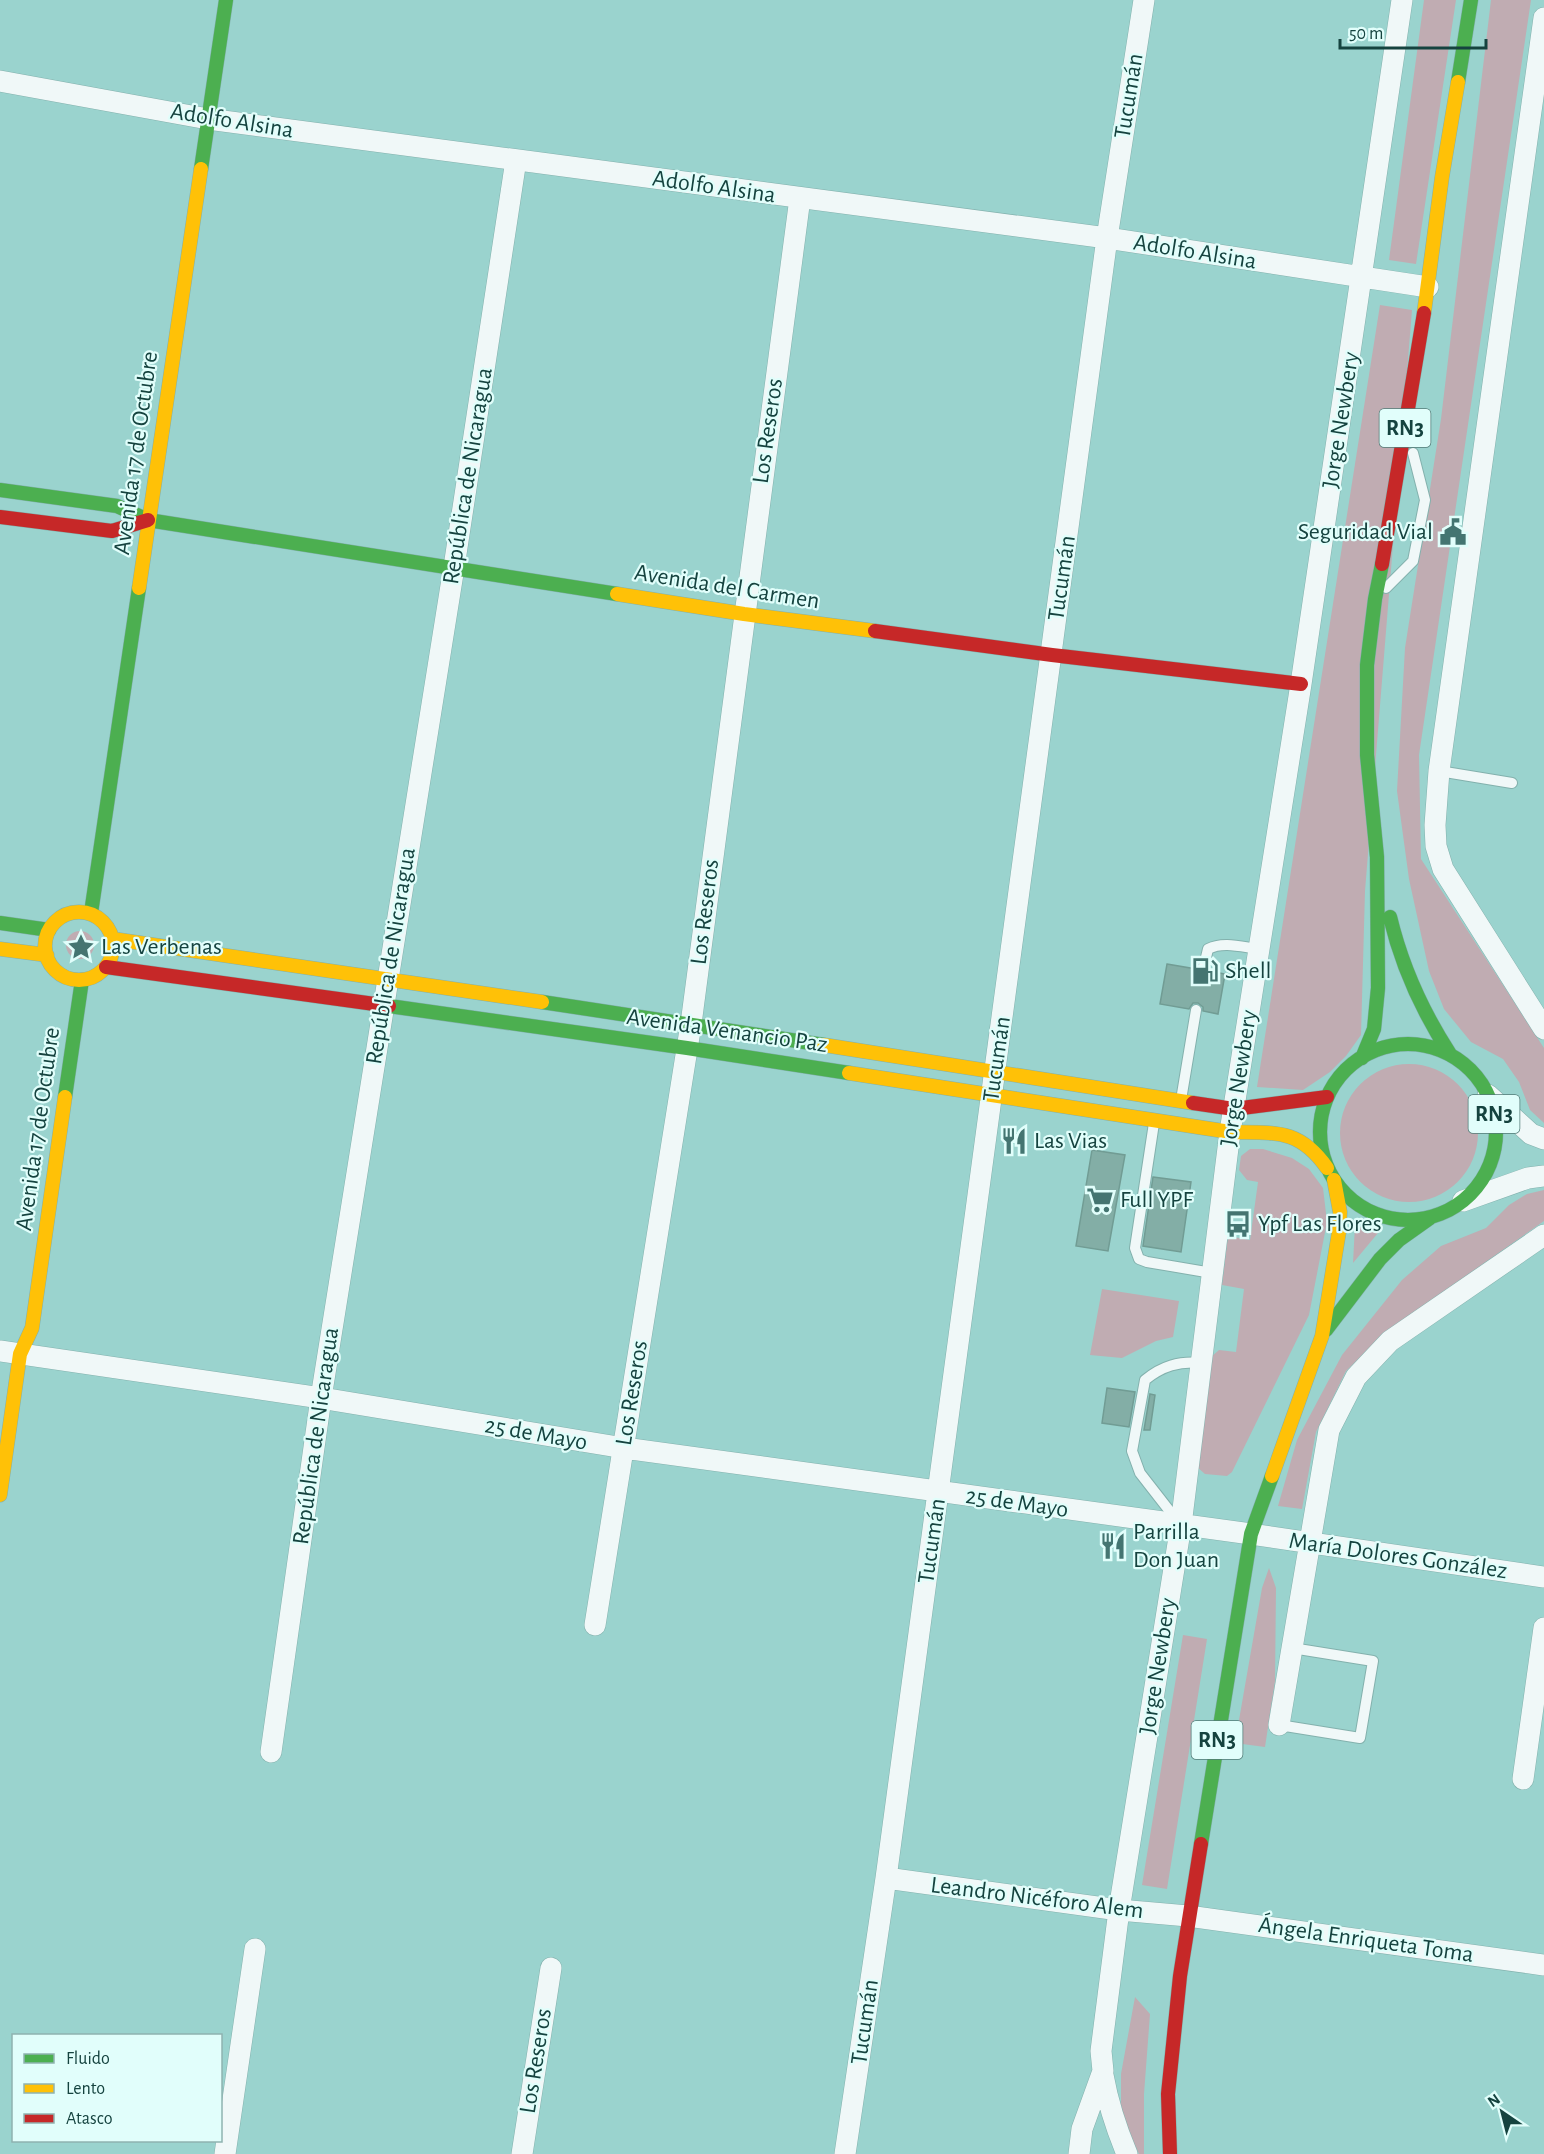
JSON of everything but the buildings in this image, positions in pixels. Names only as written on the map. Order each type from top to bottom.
[{"type":"main road","name":"Avenida 17 de Octubre","points":[[92,914],[148,520],[196,117],[226,0]]},
{"type":"main road","name":"RN3","points":[[1362,1058],[1374,1029],[1378,988],[1377,857],[1367,755],[1367,665],[1428,287],[1442,177],[1471,0]]},
{"type":"main road","name":"Avenida del Carmen","points":[[0,490],[117,506],[131,519],[454,567],[744,614],[1052,655],[1301,684]]},
{"type":"main road","points":[[0,517],[112,531],[131,519]]},
{"type":"main road","name":"RN3","points":[[1322,1336],[1380,1259],[1399,1240],[1430,1218],[1448,1211],[1463,1201],[1480,1184],[1491,1163],[1496,1141],[1495,1117],[1488,1095],[1472,1071],[1450,1054],[1432,1029],[1417,1000],[1397,949],[1377,857]]},
{"type":"main road","points":[[75,906],[92,914],[106,924],[113,939],[111,958],[106,967],[96,976],[65,983],[47,956],[45,947],[49,930],[75,906]]},
{"type":"main road","points":[[0,922],[49,930]]},
{"type":"main road","name":"Avenida Venancio Paz","points":[[113,939],[691,1024],[1234,1109],[1328,1097]]},
{"type":"main road","points":[[0,949],[47,956]]},
{"type":"main road","name":"Avenida Venancio Paz","points":[[106,967],[687,1048],[1230,1132],[1286,1136],[1299,1139],[1311,1147],[1331,1174]]},
{"type":"main road","name":"Avenida 17 de Octubre","points":[[10,1352],[32,1329],[82,980]]},
{"type":"main road","name":"RN3","points":[[1170,2154],[1168,2115],[1171,2053],[1188,1916],[1251,1534],[1322,1336],[1339,1232],[1340,1212],[1331,1174],[1322,1151],[1320,1133],[1322,1114],[1328,1097],[1341,1075],[1362,1058],[1383,1048],[1405,1044],[1428,1047],[1450,1054]]},
{"type":"main road","name":"RN3","points":[[1331,1174],[1352,1201],[1376,1215],[1403,1221],[1430,1218]]},
{"type":"main road","name":"Avenida 17 de Octubre","points":[[0,1495],[10,1352],[15,1326]]},
{"type":"street","name":"Tucumán","points":[[845,2154],[939,1493],[1107,238],[1144,0]]},
{"type":"street","name":"Jorge Newbery","points":[[1079,2154],[1082,2129],[1103,2071],[1101,2051],[1119,1910],[1181,1525],[1230,1132],[1301,684],[1402,0]]},
{"type":"street","points":[[1544,18],[1439,771],[1435,825],[1436,846],[1443,869],[1544,1029]]},
{"type":"street","name":"Adolfo Alsina","points":[[0,81],[196,117],[1107,238],[1428,287]]},
{"type":"street","name":"República de Nicaragua","points":[[271,1752],[321,1398],[454,567],[516,160]]},
{"type":"street","name":"Los Reseros","points":[[596,1625],[691,1024],[800,198]]},
{"type":"street","points":[[1488,1095],[1531,1134],[1544,1139]]},
{"type":"street","points":[[1463,1201],[1528,1178],[1544,1176]]},
{"type":"street","points":[[1279,1725],[1329,1430],[1356,1377],[1390,1341],[1544,1235]]},
{"type":"street","name":"25 de Mayo","points":[[10,1352],[321,1398],[624,1448],[1251,1534]]},
{"type":"street","name":"María Dolores González","points":[[1251,1534],[1544,1577]]},
{"type":"street","points":[[1523,1779],[1544,1628]]},
{"type":"street","name":"Leandro Nicéforo Alem","points":[[886,1878],[1119,1910],[1188,1916]]},
{"type":"street","name":"Ángela Enriqueta Toma","points":[[1188,1916],[1544,1965]]},
{"type":"street","points":[[225,2154],[255,1950]]},
{"type":"street","name":"Los Reseros","points":[[522,2154],[551,1968]]},
{"type":"street","points":[[1103,2071],[1107,2100],[1127,2154]]},
{"type":"lane","points":[[1376,599],[1413,561],[1425,500],[1405,425]]},
{"type":"lane","points":[[1439,771],[1512,783]]},
{"type":"lane","points":[[1203,970],[1208,950],[1213,946],[1258,949]]},
{"type":"lane","points":[[1181,1101],[1196,1010]]},
{"type":"lane","points":[[1155,1120],[1135,1248],[1139,1259],[1212,1274]]},
{"type":"lane","points":[[1181,1525],[1140,1473],[1132,1451],[1145,1380],[1158,1370],[1185,1361],[1201,1363]]},
{"type":"lane","points":[[1279,1725],[1360,1738],[1362,1727],[1373,1661],[1292,1648]]},
{"type":"shaded area","points":[[1424,0],[1456,0],[1416,264],[1389,260]]},
{"type":"shaded area","points":[[1491,0],[1531,0],[1419,755],[1421,859],[1544,1048],[1544,1123],[1530,1110],[1519,1082],[1503,1059],[1471,1042],[1444,1009],[1429,971],[1409,879],[1397,791],[1405,648],[1441,419]]},
{"type":"shaded area","points":[[1380,305],[1412,310],[1365,891],[1361,1035],[1346,1056],[1330,1072],[1303,1090],[1257,1087]]},
{"type":"shaded area","points":[[80,931],[90,935],[94,945],[90,955],[80,959],[70,955],[66,945],[70,935]]},
{"type":"shaded area","points":[[1409,1064],[1436,1069],[1448,1075],[1458,1084],[1467,1094],[1473,1106],[1478,1133],[1473,1160],[1467,1172],[1458,1182],[1448,1191],[1436,1197],[1409,1202],[1382,1197],[1370,1191],[1360,1182],[1351,1172],[1345,1160],[1340,1133],[1345,1106],[1351,1094],[1360,1084],[1370,1075],[1382,1069]]},
{"type":"shaded area","points":[[1250,1149],[1263,1149],[1292,1158],[1309,1169],[1323,1188],[1327,1222],[1309,1315],[1232,1472],[1227,1476],[1205,1474],[1197,1467],[1211,1357],[1219,1350],[1236,1352],[1244,1289],[1222,1285],[1228,1236],[1250,1240],[1258,1182],[1247,1180],[1239,1170],[1241,1156]]},
{"type":"shaded area","points":[[1544,1190],[1544,1221],[1385,1333],[1346,1371],[1316,1432],[1302,1509],[1278,1506],[1297,1440],[1342,1355],[1402,1280],[1441,1246],[1486,1228],[1509,1205],[1527,1194]]},
{"type":"shaded area","points":[[1355,1225],[1378,1233],[1353,1263]]},
{"type":"shaded area","points":[[1102,1289],[1179,1301],[1173,1337],[1156,1341],[1122,1358],[1090,1355]]},
{"type":"shaded area","points":[[1269,1568],[1276,1588],[1275,1681],[1265,1747],[1235,1743],[1262,1588]]},
{"type":"shaded area","points":[[1183,1635],[1207,1639],[1167,1889],[1142,1885]]},
{"type":"shaded area","points":[[1135,1997],[1150,2014],[1144,2094],[1144,2154],[1139,2154],[1121,2116],[1121,2074]]},
{"type":"traffic: fast","points":[[201,169],[226,0]]},
{"type":"traffic: fast","points":[[1458,82],[1471,0]]},
{"type":"traffic: fast","points":[[0,490],[117,506],[148,520],[617,594]]},
{"type":"traffic: fast","points":[[1362,1058],[1374,1029],[1378,988],[1377,857],[1367,755],[1367,665],[1382,564]]},
{"type":"traffic: fast","points":[[91,913],[139,588]]},
{"type":"traffic: fast","points":[[1390,917],[1400,953],[1414,988],[1450,1054]]},
{"type":"traffic: fast","points":[[0,923],[49,930]]},
{"type":"traffic: fast","points":[[65,1097],[82,980]]},
{"type":"traffic: fast","points":[[542,1002],[824,1045]]},
{"type":"traffic: fast","points":[[389,1006],[849,1073]]},
{"type":"traffic: fast","points":[[1408,1044],[1442,1051],[1457,1059],[1470,1070],[1481,1083],[1489,1098],[1496,1132],[1489,1166],[1481,1181],[1470,1194],[1457,1205],[1442,1213],[1408,1220],[1374,1213],[1359,1205],[1346,1194],[1335,1181],[1327,1166],[1320,1132],[1327,1098],[1335,1083],[1346,1070],[1359,1059],[1374,1051],[1408,1044]]},
{"type":"traffic: fast","points":[[1326,1330],[1380,1259],[1399,1240],[1430,1218]]},
{"type":"traffic: fast","points":[[1201,1844],[1251,1534],[1272,1476]]},
{"type":"traffic: slow","points":[[1424,313],[1442,177],[1458,82]]},
{"type":"traffic: slow","points":[[139,588],[201,169]]},
{"type":"traffic: slow","points":[[617,594],[875,631]]},
{"type":"traffic: slow","points":[[79,912],[92,915],[103,922],[110,933],[113,946],[110,959],[103,970],[92,977],[79,980],[66,977],[55,970],[48,959],[45,946],[48,933],[55,922],[66,915],[79,912]]},
{"type":"traffic: slow","points":[[113,939],[542,1002]]},
{"type":"traffic: slow","points":[[0,949],[47,955]]},
{"type":"traffic: slow","points":[[824,1045],[1193,1103]]},
{"type":"traffic: slow","points":[[849,1073],[1230,1132],[1285,1135],[1306,1146],[1327,1168]]},
{"type":"traffic: slow","points":[[0,1495],[20,1354],[32,1328],[65,1097]]},
{"type":"traffic: slow","points":[[1272,1476],[1322,1336],[1339,1232],[1340,1212],[1334,1180]]},
{"type":"traffic: jam","points":[[1382,564],[1424,313]]},
{"type":"traffic: jam","points":[[0,517],[112,531],[148,520]]},
{"type":"traffic: jam","points":[[875,631],[1052,655],[1301,684]]},
{"type":"traffic: jam","points":[[106,967],[389,1006]]},
{"type":"traffic: jam","points":[[1193,1103],[1234,1109],[1327,1097]]},
{"type":"traffic: jam","points":[[1170,2154],[1168,2094],[1180,1976],[1201,1844]]},
{"type":"place","name":"Seguridad Vial","points":[[1453,532]]},
{"type":"place","name":"Las Verbenas","points":[[81,947]]},
{"type":"place","name":"Shell","points":[[1205,971]]},
{"type":"place","name":"Las Vias","points":[[1014,1141]]},
{"type":"place","name":"Full YPF","points":[[1100,1200]]},
{"type":"place","name":"Ypf Las Flores","points":[[1238,1224]]},
{"type":"place","name":"Parrilla Don Juan","points":[[1113,1546]]}]
